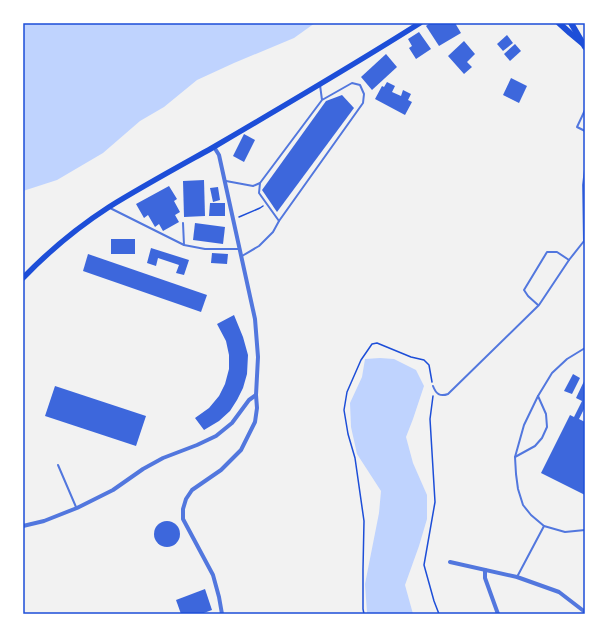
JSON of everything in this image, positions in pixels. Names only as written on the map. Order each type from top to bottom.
[{"type":"main road","points":[[23,278],[48,253],[109,207],[214,147],[420,23]]},
{"type":"main road","points":[[559,23],[584,45]]},
{"type":"main road","points":[[571,23],[584,45]]},
{"type":"street","points":[[214,147],[219,155],[256,319],[258,357],[256,395],[257,408],[255,422],[241,450],[221,470],[192,490],[186,499],[183,509],[183,519],[213,575],[222,614]]},
{"type":"street","points":[[23,526],[44,521],[77,508],[113,490],[143,469],[164,458],[216,436],[232,423],[249,400],[256,395]]},
{"type":"street","points":[[450,562],[517,577],[559,592],[585,612]]},
{"type":"street","points":[[485,570],[486,578],[498,614]]},
{"type":"lane","points":[[225,181],[253,186],[260,183],[322,100],[352,83],[360,85],[364,94],[363,102],[279,221],[273,232],[259,246],[242,256]]},
{"type":"lane","points":[[320,84],[322,100]]},
{"type":"lane","points":[[585,110],[577,127],[585,131]]},
{"type":"lane","points":[[433,386],[435,392],[439,395],[444,396],[448,394],[539,305],[569,260],[584,241],[584,202],[582,185],[585,170]]},
{"type":"lane","points":[[260,183],[259,193],[279,221]]},
{"type":"lane","points":[[109,207],[184,246],[205,249],[240,249]]},
{"type":"lane","points":[[183,223],[184,246]]},
{"type":"lane","points":[[539,305],[528,296],[524,290],[547,252],[557,252],[569,260]]},
{"type":"lane","points":[[585,348],[567,359],[552,373],[538,396],[524,425],[515,457],[518,489],[523,505],[531,515],[544,526],[565,532],[585,530]]},
{"type":"lane","points":[[515,457],[535,446],[542,438],[547,427],[546,414],[538,396]]},
{"type":"lane","points":[[58,465],[77,508]]},
{"type":"lane","points":[[517,577],[544,526]]},
{"type":"path","points":[[234,219],[260,208],[266,203]]},
{"type":"path","points":[[364,614],[364,521],[355,458],[348,434],[344,410],[347,392],[361,360],[372,344],[377,343],[411,358],[424,360],[429,365],[433,386],[430,419],[436,502],[424,565],[434,601],[440,614]]},
{"type":"water","points":[[23,23],[315,23],[294,38],[197,80],[164,107],[140,121],[103,153],[57,180],[23,191]]},
{"type":"water","points":[[365,359],[394,359],[416,370],[424,386],[406,437],[413,463],[427,495],[427,519],[405,585],[413,614],[367,614],[365,584],[379,513],[381,491],[357,454],[351,427],[350,403],[362,377]]},
{"type":"building","points":[[430,23],[455,23],[461,33],[439,46],[426,26]]},
{"type":"building","points":[[419,32],[431,49],[416,59],[409,48],[412,46],[408,39]]},
{"type":"building","points":[[507,35],[513,43],[503,51],[497,44]]},
{"type":"building","points":[[464,41],[475,54],[467,62],[472,67],[464,74],[448,56]]},
{"type":"building","points":[[515,44],[521,51],[510,61],[504,54]]},
{"type":"building","points":[[386,54],[397,67],[372,90],[361,77]]},
{"type":"building","points":[[511,78],[527,86],[519,103],[503,95]]},
{"type":"building","points":[[387,82],[395,86],[392,92],[401,96],[403,90],[411,94],[408,100],[412,102],[405,115],[375,99],[382,86],[384,87]]},
{"type":"building","points":[[342,95],[354,108],[277,212],[262,190],[326,101]]},
{"type":"building","points":[[244,134],[255,140],[244,162],[233,156]]},
{"type":"building","points":[[204,180],[205,216],[184,217],[183,181]]},
{"type":"building","points":[[169,186],[177,199],[174,201],[180,212],[175,215],[179,222],[163,231],[159,224],[155,227],[148,215],[144,218],[136,204]]},
{"type":"building","points":[[218,187],[220,200],[213,202],[210,188]]},
{"type":"building","points":[[210,203],[225,203],[225,216],[209,216]]},
{"type":"building","points":[[195,223],[225,227],[223,244],[193,240]]},
{"type":"building","points":[[111,239],[135,239],[135,254],[111,254]]},
{"type":"building","points":[[151,248],[189,260],[184,275],[176,273],[179,265],[158,258],[156,266],[147,263]]},
{"type":"building","points":[[212,253],[228,254],[227,264],[211,263]]},
{"type":"building","points":[[88,254],[207,295],[201,312],[83,271]]},
{"type":"building","points":[[234,315],[243,337],[248,355],[247,374],[243,388],[230,411],[219,421],[204,430],[195,418],[209,408],[219,396],[225,384],[229,369],[229,355],[226,341],[217,324]]},
{"type":"building","points":[[573,374],[580,378],[572,394],[564,391]]},
{"type":"building","points":[[585,379],[585,407],[579,419],[585,422],[585,495],[541,473],[570,415],[574,417],[582,401],[576,398]]},
{"type":"building","points":[[55,386],[146,416],[136,446],[45,416]]},
{"type":"building","points":[[167,521],[176,525],[180,534],[176,543],[167,547],[158,543],[154,534],[158,525]]},
{"type":"building","points":[[205,589],[212,610],[201,614],[181,614],[176,600]]}]
